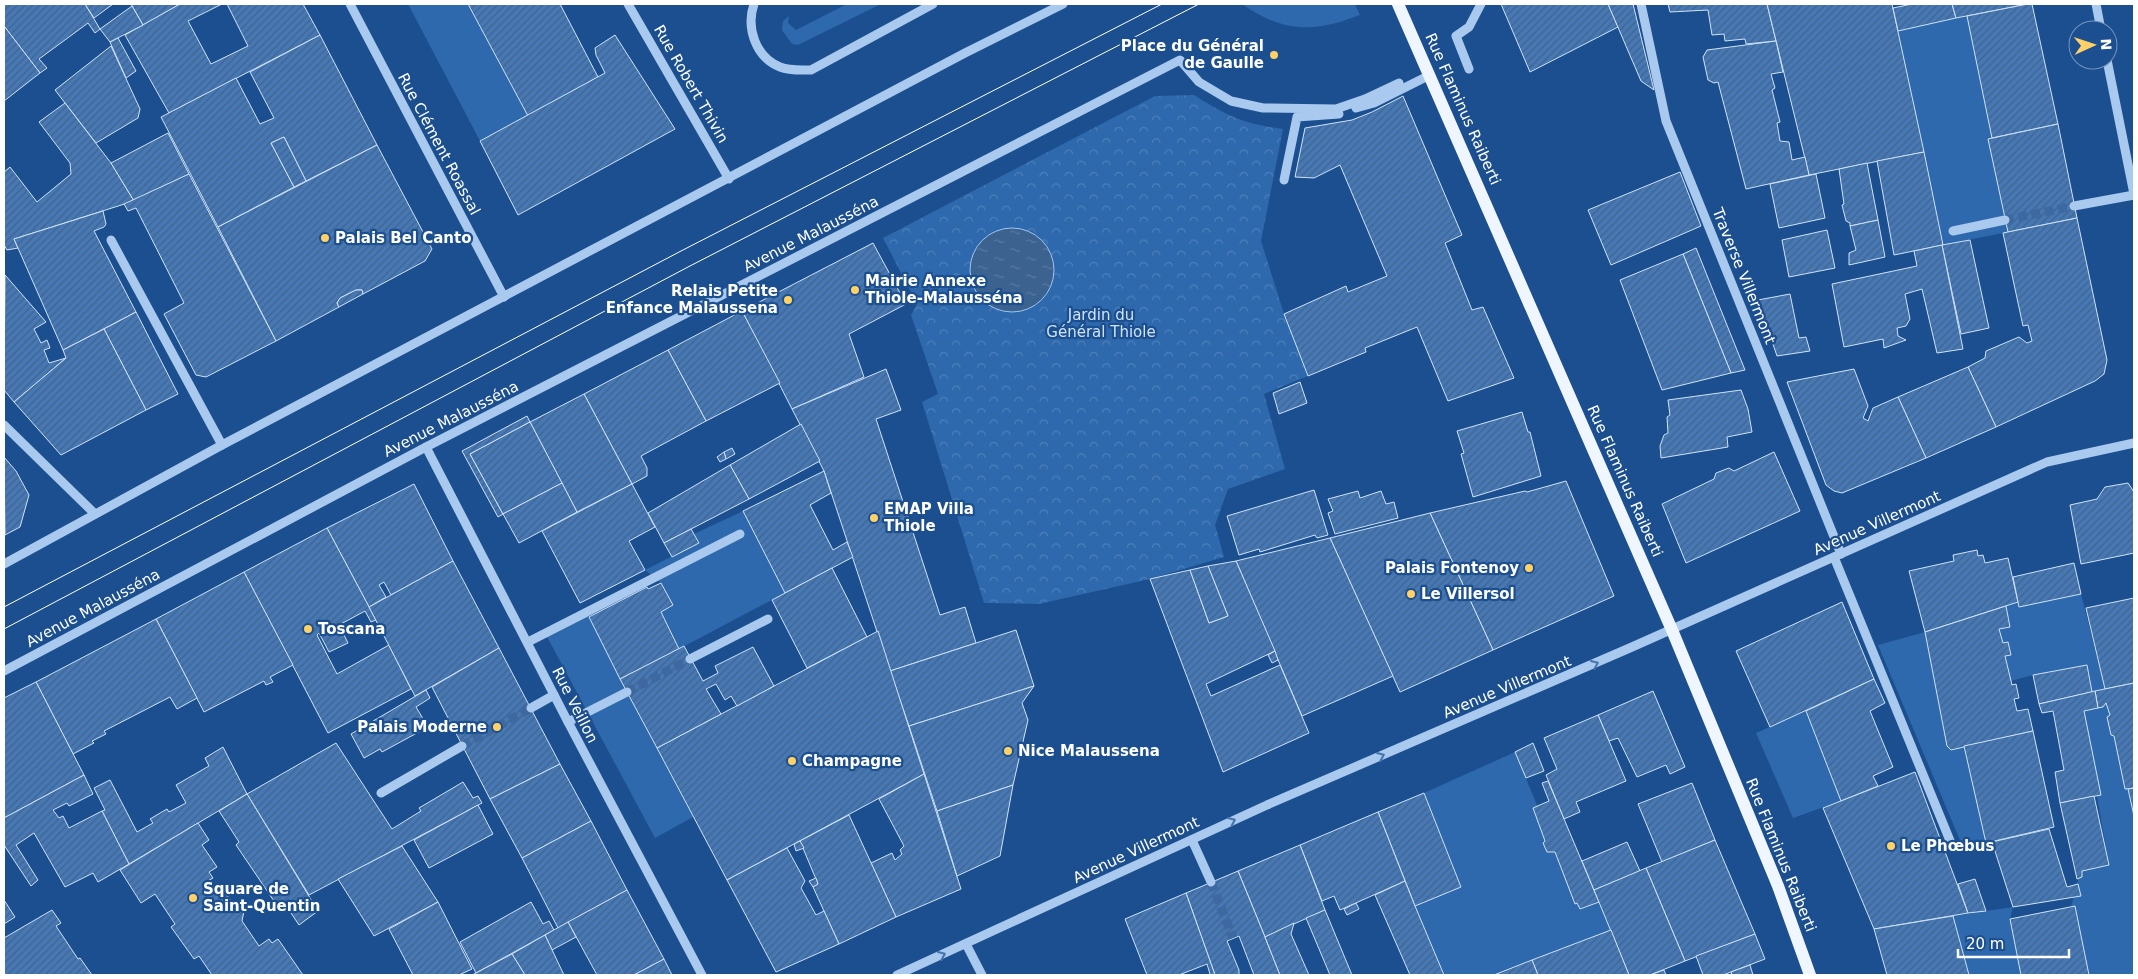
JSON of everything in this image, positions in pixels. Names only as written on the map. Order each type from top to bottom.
[{"type":"main road","name":"Rue Flaminus Raiberti","points":[[1398,4],[1672,630],[1778,886],[1810,975]]},
{"type":"street","name":"Rue Clément Roassal","points":[[350,4],[504,298]]},
{"type":"street","name":"Rue Robert Thivin","points":[[628,4],[729,179]]},
{"type":"street","points":[[754,4],[751,14],[754,40],[769,61],[780,67],[794,70],[811,70],[933,4]]},
{"type":"street","points":[[4,564],[222,445],[504,298],[948,62],[1063,4]]},
{"type":"street","points":[[1469,69],[1456,36],[1469,27],[1481,4]]},
{"type":"street","name":"Traverse Villermont","points":[[1641,4],[1666,121],[1953,848]]},
{"type":"street","points":[[2096,4],[2099,20]]},
{"type":"street","name":"Avenue Malausséna","points":[[4,671],[426,447],[1180,60],[1199,82],[1231,100],[1263,108],[1336,109],[1365,99],[1399,83]]},
{"type":"street","points":[[2074,206],[2134,195],[2109,70]]},
{"type":"street","points":[[1284,180],[1297,117],[1338,114],[1356,109],[1374,103],[1430,75]]},
{"type":"street","points":[[1953,231],[2005,220]]},
{"type":"street","points":[[111,240],[222,445]]},
{"type":"street","points":[[4,425],[95,514]]},
{"type":"street","name":"Avenue Villermont","points":[[898,975],[1192,840],[1672,630],[2047,462],[2134,443]]},
{"type":"street","name":"Rue Veillon","points":[[426,447],[568,722],[702,975]]},
{"type":"street","points":[[528,642],[740,534]]},
{"type":"street","points":[[690,659],[768,619]]},
{"type":"street","points":[[568,722],[627,692]]},
{"type":"street","points":[[531,708],[554,695]]},
{"type":"street","points":[[382,793],[462,746]]},
{"type":"street","points":[[1192,840],[1210,882]]},
{"type":"street","points":[[966,944],[982,975]]},
{"type":"green space","points":[[408,4],[468,4],[528,116],[480,141]]},
{"type":"green space","points":[[847,4],[881,4],[798,45],[792,44],[782,30],[783,21],[789,16],[788,23],[796,30]]},
{"type":"green space","points":[[1242,4],[1355,4],[1360,15],[1328,25],[1299,27],[1285,25],[1257,14]]},
{"type":"green space","points":[[1967,16],[1992,138],[1988,139],[2008,232],[1943,245],[1898,31]]},
{"type":"green space","name":"Jardin du Général Thiole","points":[[1194,95],[1246,122],[1283,129],[1261,241],[1284,314],[1308,376],[1264,394],[1285,469],[1228,489],[1215,525],[1224,557],[1150,579],[1039,604],[984,603],[922,402],[938,394],[911,315],[917,304],[883,238],[1155,96]]},
{"type":"green space","points":[[743,511],[785,593],[679,649],[661,612],[673,605],[661,583],[645,570],[698,543],[694,534]]},
{"type":"green space","points":[[2081,594],[2105,689],[2092,692],[2086,665],[2033,675],[2000,684],[1985,630],[2010,627],[2006,606],[2018,602],[2019,606]]},
{"type":"green space","points":[[587,612],[693,817],[655,838],[545,633]]},
{"type":"green space","points":[[1925,632],[1947,746],[1951,750],[1964,746],[1986,843],[1962,845],[1878,645]]},
{"type":"green space","points":[[2118,695],[2128,789],[2134,816],[2134,975],[2080,975],[2069,915],[2082,865],[2109,865],[2081,705]]},
{"type":"green space","points":[[1806,711],[1841,801],[1793,818],[1756,733]]},
{"type":"green space","points":[[1515,752],[1580,909],[1599,902],[1611,930],[1496,975],[1444,975],[1415,906],[1461,886],[1424,793]]},
{"type":"green space","points":[[2013,907],[2010,919],[2021,975],[1969,975],[1953,916]]},
{"type":"water","points":[[1012,228],[1028,231],[1042,240],[1051,254],[1054,270],[1051,286],[1042,300],[1028,309],[1012,312],[996,309],[982,300],[973,286],[970,270],[973,254],[982,240],[996,231]]},
{"type":"building","points":[[4,4],[85,4],[100,29],[95,33],[88,23],[39,59],[47,68],[40,73],[4,26]]},
{"type":"building","points":[[85,4],[113,4],[94,18]]},
{"type":"building","points":[[131,4],[180,4],[143,25]]},
{"type":"building","points":[[180,4],[222,4],[188,21],[211,64],[248,46],[227,4],[303,4],[320,35],[169,113],[125,35]]},
{"type":"building","points":[[468,4],[560,4],[598,77],[528,116]]},
{"type":"building","points":[[1501,4],[1608,4],[1618,27],[1530,72]]},
{"type":"building","points":[[1608,4],[1633,4],[1654,90],[1641,81]]},
{"type":"building","points":[[1668,4],[1767,4],[1776,41],[1746,44],[1745,39],[1725,41],[1724,34],[1712,35],[1708,10],[1670,12]]},
{"type":"building","points":[[1767,4],[1892,4],[1924,152],[1809,175]]},
{"type":"building","points":[[1912,4],[1952,4],[1956,18],[1898,31],[1893,8]]},
{"type":"building","points":[[1952,4],[2028,4],[1956,18]]},
{"type":"building","points":[[2032,4],[2058,124],[1992,138],[1967,16]]},
{"type":"building","points":[[132,6],[143,25],[110,42],[100,29]]},
{"type":"building","points":[[4,26],[40,73],[4,101]]},
{"type":"building","points":[[320,35],[377,145],[306,181],[284,137],[271,143],[294,187],[218,227],[161,117],[236,78],[260,124],[274,118],[250,72]]},
{"type":"building","points":[[615,35],[675,129],[518,215],[480,141],[605,73],[596,55],[595,48]]},
{"type":"building","points":[[118,38],[136,71],[126,78],[110,42]]},
{"type":"building","points":[[1776,41],[1783,72],[1771,74],[1775,88],[1772,90],[1780,122],[1777,123],[1780,141],[1789,142],[1792,160],[1805,157],[1809,175],[1746,189],[1718,82],[1714,83],[1708,80],[1703,57],[1707,50]]},
{"type":"building","points":[[111,46],[140,109],[138,118],[96,143],[55,90]]},
{"type":"building","points":[[1403,96],[1462,235],[1445,243],[1472,310],[1483,307],[1514,378],[1448,401],[1417,327],[1365,348],[1366,352],[1308,376],[1284,314],[1346,286],[1348,292],[1387,276],[1340,165],[1314,178],[1295,177],[1305,128],[1352,120]]},
{"type":"building","points":[[65,103],[111,163],[134,201],[14,239],[18,248],[7,250],[4,245],[4,172],[10,167],[37,202],[71,174],[70,163],[39,122]]},
{"type":"building","points":[[2058,124],[2077,218],[2008,232],[1988,139]]},
{"type":"building","points":[[168,133],[189,174],[134,201],[111,163]]},
{"type":"building","points":[[284,137],[306,181],[294,187],[271,143]]},
{"type":"building","name":"Palais Bel Canto","points":[[377,145],[432,249],[425,261],[363,294],[362,290],[356,290],[340,298],[337,303],[339,307],[276,341],[218,227]]},
{"type":"building","points":[[1924,152],[1943,245],[1894,255],[1877,161]]},
{"type":"building","points":[[1867,163],[1878,220],[1850,226],[1850,223],[1846,221],[1842,205],[1844,204],[1839,169]]},
{"type":"building","points":[[1680,172],[1701,226],[1611,265],[1588,210]]},
{"type":"building","points":[[189,174],[276,341],[206,377],[196,375],[164,314],[184,303],[136,208],[128,211],[124,204]]},
{"type":"building","points":[[1816,174],[1825,218],[1779,228],[1770,184]]},
{"type":"building","points":[[103,211],[106,224],[104,227],[94,231],[136,312],[63,350],[14,239]]},
{"type":"building","points":[[2077,218],[2107,360],[2104,374],[2095,381],[1996,427],[1968,367],[1985,358],[1986,351],[2019,337],[2027,343],[2032,341],[2028,325],[2023,326],[2003,233]]},
{"type":"building","points":[[1878,220],[1885,257],[1849,265],[1849,253],[1856,250],[1850,226]]},
{"type":"building","points":[[1827,230],[1835,268],[1789,277],[1782,240]]},
{"type":"building","points":[[1970,240],[1989,328],[1961,334],[1942,245]]},
{"type":"building","points":[[873,243],[906,304],[849,334],[864,377],[792,409],[742,311]]},
{"type":"building","points":[[1942,245],[1963,349],[1937,353],[1922,289],[1905,294],[1910,319],[1906,326],[1897,328],[1898,336],[1906,340],[1884,348],[1883,339],[1844,347],[1832,284],[1917,266],[1914,251]]},
{"type":"building","points":[[1696,248],[1745,370],[1731,373],[1683,254]]},
{"type":"building","points":[[1683,254],[1731,373],[1662,390],[1620,280]]},
{"type":"building","points":[[5,275],[46,322],[34,329],[41,343],[47,340],[50,348],[44,350],[49,363],[66,358],[14,402],[4,390]]},
{"type":"building","points":[[356,290],[362,290],[363,294],[339,307],[337,303],[340,298]]},
{"type":"building","points":[[1790,294],[1799,338],[1806,337],[1810,351],[1777,356],[1758,300]]},
{"type":"building","points":[[742,311],[780,383],[706,421],[668,350]]},
{"type":"building","points":[[136,312],[178,394],[146,410],[104,329]]},
{"type":"building","points":[[104,329],[146,410],[61,455],[14,402],[66,358],[63,350]]},
{"type":"building","points":[[668,350],[706,421],[641,456],[647,468],[647,476],[632,484],[584,394]]},
{"type":"building","points":[[1968,367],[1996,427],[1926,458],[1898,397]]},
{"type":"building","name":"EMAP Villa Thiole","points":[[886,369],[901,410],[876,419],[940,615],[965,607],[976,643],[890,671],[824,471],[792,409]]},
{"type":"building","points":[[1854,369],[1868,406],[1863,418],[1868,421],[1873,408],[1898,397],[1926,458],[1842,493],[1834,491],[1826,485],[1787,382]]},
{"type":"building","points":[[1300,382],[1307,403],[1279,414],[1273,393]]},
{"type":"building","points":[[1741,390],[1748,409],[1752,432],[1727,437],[1728,447],[1661,458],[1660,446],[1664,435],[1668,433],[1667,417],[1670,415],[1668,400]]},
{"type":"building","points":[[584,394],[632,484],[577,512],[530,422]]},
{"type":"building","points":[[1522,412],[1528,432],[1530,432],[1541,476],[1473,497],[1461,454],[1464,453],[1457,431]]},
{"type":"building","points":[[527,416],[530,422],[470,454],[503,514],[498,517],[462,451]]},
{"type":"building","points":[[530,422],[562,483],[503,514],[470,454]]},
{"type":"building","points":[[801,424],[820,461],[749,499],[730,465]]},
{"type":"building","points":[[732,448],[735,454],[726,459],[724,452]]},
{"type":"building","points":[[724,452],[726,459],[720,462],[717,457]]},
{"type":"building","points":[[1774,452],[1800,511],[1686,563],[1662,504],[1714,479],[1716,473],[1729,468],[1734,471]]},
{"type":"building","points":[[4,457],[16,471],[29,495],[20,527],[5,535]]},
{"type":"building","points":[[730,465],[749,499],[664,543],[648,513]]},
{"type":"building","points":[[824,471],[831,493],[810,505],[833,550],[847,542],[853,557],[785,593],[743,511]]},
{"type":"building","name":"Palais Fontenoy","points":[[1566,481],[1614,596],[1493,650],[1430,513],[1527,492]]},
{"type":"building","points":[[562,483],[577,512],[519,543],[503,514]]},
{"type":"building","points":[[2128,483],[2134,492],[2134,553],[2081,564],[2070,505],[2097,499],[2105,487]]},
{"type":"building","points":[[414,484],[453,561],[391,595],[384,582],[379,585],[386,597],[369,607],[327,528]]},
{"type":"building","points":[[632,484],[655,527],[629,541],[645,570],[580,603],[542,531]]},
{"type":"building","points":[[1314,490],[1328,535],[1317,538],[1315,535],[1260,552],[1259,549],[1239,555],[1227,516]]},
{"type":"building","points":[[1358,491],[1360,498],[1381,491],[1386,504],[1394,502],[1398,518],[1335,534],[1328,513],[1333,511],[1328,499]]},
{"type":"building","name":"Le Villersol","points":[[1430,513],[1493,650],[1400,692],[1330,538]]},
{"type":"building","name":"Toscana","points":[[327,528],[376,620],[371,622],[365,611],[339,625],[348,643],[329,652],[319,633],[317,635],[337,674],[389,645],[411,689],[328,733],[244,572]]},
{"type":"building","points":[[691,529],[699,543],[672,557],[664,543]]},
{"type":"building","points":[[1330,538],[1393,676],[1302,716],[1236,561]]},
{"type":"building","points":[[1977,550],[1978,556],[1983,555],[1985,563],[2008,558],[2018,602],[1925,632],[1909,571],[1954,561],[1953,555]]},
{"type":"building","points":[[453,561],[499,648],[415,696],[369,607]]},
{"type":"building","points":[[1236,561],[1275,651],[1206,684],[1211,696],[1280,665],[1309,733],[1223,772],[1150,579],[1190,570],[1209,623],[1228,616],[1208,566]]},
{"type":"building","points":[[2074,563],[2081,594],[2019,607],[2013,577]]},
{"type":"building","points":[[1208,566],[1228,616],[1209,623],[1190,570]]},
{"type":"building","points":[[832,568],[867,637],[807,668],[772,600]]},
{"type":"building","points":[[244,572],[293,665],[270,677],[273,682],[266,685],[264,681],[204,712],[156,619]]},
{"type":"building","points":[[661,583],[673,605],[661,612],[679,649],[620,679],[589,617],[647,587],[648,589]]},
{"type":"building","points":[[2134,598],[2134,683],[2105,689],[2086,608]]},
{"type":"building","points":[[1842,602],[1874,679],[1770,727],[1736,651]]},
{"type":"building","points":[[2006,606],[2010,627],[1999,629],[2003,643],[2008,642],[2011,655],[2005,656],[2012,685],[2016,684],[2019,698],[2014,699],[2017,711],[2028,709],[2033,731],[1951,750],[1947,746],[1925,632]]},
{"type":"building","points":[[156,619],[197,698],[177,709],[170,697],[104,731],[106,734],[92,741],[94,743],[73,754],[36,682]]},
{"type":"building","points":[[1016,630],[1034,686],[909,726],[890,671]]},
{"type":"building","name":"Champagne","points":[[878,631],[924,774],[727,880],[657,748]]},
{"type":"building","points":[[684,646],[703,681],[718,673],[715,666],[753,647],[774,686],[737,706],[731,696],[725,700],[716,684],[706,689],[721,714],[657,748],[620,679]]},
{"type":"building","name":"Palais Moderne","points":[[499,648],[560,764],[490,799],[432,687]]},
{"type":"building","points":[[1275,651],[1278,660],[1272,663],[1268,655]]},
{"type":"building","points":[[2087,665],[2092,692],[2039,704],[2033,675]]},
{"type":"building","points":[[1874,679],[1885,703],[1870,711],[1893,767],[1873,776],[1878,786],[1841,801],[1806,711]]},
{"type":"building","points":[[36,682],[84,775],[4,818],[4,698]]},
{"type":"building","points":[[2134,683],[2134,788],[2125,789],[2114,736],[2111,735],[2107,717],[2110,715],[2106,703],[2103,707],[2098,708],[2095,691]]},
{"type":"building","points":[[1034,686],[1022,703],[1028,720],[1013,785],[937,811],[909,726]]},
{"type":"building","points":[[426,690],[430,698],[416,707],[428,727],[382,752],[380,749],[364,758],[351,734]]},
{"type":"building","points":[[1653,691],[1685,767],[1670,774],[1666,765],[1637,777],[1618,738],[1609,741],[1598,715]]},
{"type":"building","points":[[2095,691],[2098,708],[2084,711],[2101,795],[2060,803],[2055,772],[2064,770],[2053,711],[2042,713],[2039,704]]},
{"type":"building","points":[[1598,715],[1626,781],[1576,802],[1580,812],[1564,819],[1546,775],[1557,769],[1544,738]]},
{"type":"building","points":[[2033,731],[2054,827],[1986,843],[1964,746]]},
{"type":"building","points":[[336,743],[392,829],[421,811],[419,808],[463,782],[473,798],[478,796],[482,803],[309,895],[247,794]]},
{"type":"building","points":[[1533,743],[1544,771],[1526,778],[1515,752]]},
{"type":"building","points":[[223,747],[247,794],[129,864],[102,811],[105,810],[94,788],[110,780],[137,832],[153,823],[150,819],[167,809],[169,812],[186,803],[176,785],[209,766],[205,758]]},
{"type":"building","points":[[560,764],[591,821],[522,858],[490,799]]},
{"type":"building","name":"Le Phœbus","points":[[1915,772],[1968,913],[1874,929],[1823,808]]},
{"type":"building","points":[[924,774],[961,889],[896,917],[871,863],[892,853],[895,860],[902,854],[900,850],[904,846],[879,799]]},
{"type":"building","points":[[84,775],[93,794],[69,806],[67,803],[53,810],[59,818],[63,816],[69,828],[102,811],[129,864],[98,882],[93,873],[65,887],[34,833],[16,845],[38,880],[31,886],[4,845],[4,818]]},
{"type":"building","points":[[1548,781],[1599,902],[1580,909],[1577,903],[1575,904],[1555,852],[1547,852],[1533,808],[1549,801],[1542,783]]},
{"type":"building","points":[[1692,783],[1715,840],[1662,862],[1638,804]]},
{"type":"building","points":[[1013,785],[1000,856],[957,876],[937,811]]},
{"type":"building","points":[[2134,788],[2134,816],[2128,789]]},
{"type":"building","points":[[1424,793],[1461,887],[1415,906],[1378,812]]},
{"type":"building","points":[[247,794],[318,911],[299,925],[283,901],[276,904],[236,845],[239,842],[219,811]]},
{"type":"building","points":[[2094,796],[2109,865],[2082,871],[2082,877],[2077,879],[2060,803]]},
{"type":"building","points":[[478,805],[493,834],[429,868],[414,840]]},
{"type":"building","points":[[1378,812],[1405,881],[1340,910],[1334,896],[1322,901],[1300,845]]},
{"type":"building","points":[[849,815],[896,917],[839,944],[813,887],[818,884],[800,841]]},
{"type":"building","points":[[591,821],[627,890],[558,928],[522,858]]},
{"type":"building","name":"Square de Saint-Quentin","points":[[198,823],[209,840],[202,845],[217,867],[209,872],[213,878],[206,882],[216,895],[224,891],[231,901],[240,903],[244,911],[242,921],[259,946],[269,939],[272,943],[278,939],[303,975],[212,975],[199,956],[194,959],[171,927],[175,924],[155,894],[141,903],[120,870]]},
{"type":"building","points":[[2049,829],[2067,887],[2078,884],[2081,896],[2013,907],[1992,842]]},
{"type":"building","points":[[1715,840],[1755,934],[1685,961],[1646,868]]},
{"type":"building","points":[[800,841],[804,848],[796,851],[794,844]]},
{"type":"building","points":[[1627,842],[1640,871],[1594,890],[1582,861]]},
{"type":"building","points":[[1300,845],[1325,910],[1265,937],[1238,871]]},
{"type":"building","points":[[402,846],[438,902],[374,936],[338,879]]},
{"type":"building","points":[[787,848],[805,881],[801,888],[816,915],[824,911],[839,944],[776,972],[727,880]]},
{"type":"building","points":[[1646,868],[1685,961],[1650,975],[1629,975],[1594,890]]},
{"type":"building","points":[[1238,871],[1280,975],[1254,975],[1239,936],[1227,941],[1239,970],[1239,975],[1215,975],[1186,893]]},
{"type":"building","points":[[816,878],[818,884],[813,887],[809,881]]},
{"type":"building","points":[[1975,879],[1986,911],[1968,913],[1958,884]]},
{"type":"building","points":[[1405,881],[1444,975],[1410,975],[1375,895]]},
{"type":"building","points":[[627,890],[664,959],[634,975],[597,975],[568,922]]},
{"type":"building","points":[[1186,893],[1215,975],[1207,975],[1210,974],[1207,964],[1179,975],[1147,975],[1125,919]]},
{"type":"building","points":[[4,900],[15,917],[4,924]]},
{"type":"building","points":[[438,902],[472,969],[459,975],[413,975],[389,929]]},
{"type":"building","points":[[531,902],[543,924],[549,921],[554,930],[476,973],[460,942]]},
{"type":"building","points":[[1356,903],[1359,909],[1347,915],[1344,909]]},
{"type":"building","points":[[2075,906],[2089,975],[2021,975],[2010,919]]},
{"type":"building","points":[[52,910],[61,923],[56,926],[78,959],[80,958],[92,975],[4,975],[4,938]]},
{"type":"building","points":[[1325,910],[1352,975],[1330,975],[1306,918]]},
{"type":"building","points":[[1953,916],[1969,975],[1887,975],[1874,929]]},
{"type":"building","points":[[568,922],[576,937],[552,950],[545,935]]},
{"type":"building","points":[[1294,923],[1291,934],[1309,975],[1280,975],[1265,937]]},
{"type":"building","points":[[1611,930],[1629,975],[1538,975],[1532,960]]},
{"type":"building","points":[[1755,934],[1765,959],[1723,975],[1703,975],[1696,956]]},
{"type":"building","points":[[545,935],[564,975],[525,975],[512,954]]},
{"type":"building","points":[[512,954],[525,975],[472,975],[476,973]]},
{"type":"building","points":[[664,959],[672,975],[634,975]]},
{"type":"building","points":[[1532,960],[1538,975],[1494,975]]},
{"type":"building","points":[[1750,965],[1753,975],[1732,975],[1731,972]]},
{"type":"building","points":[[1664,970],[1666,975],[1650,975]]},
{"type":"tunnel","points":[[2005,220],[2074,206]]},
{"type":"tunnel","points":[[627,692],[690,659]]},
{"type":"tunnel","points":[[462,746],[531,708]]},
{"type":"tunnel","points":[[1211,882],[1233,938]]},
{"type":"tram line","points":[[4,607],[681,251],[1162,4]]},
{"type":"tram line","points":[[4,629],[688,267],[1199,4]]},
{"type":"place","name":"Place du Général de Gaulle","points":[[1274,55]]},
{"type":"place","name":"Palais Bel Canto","points":[[325,238]]},
{"type":"place","name":"Mairie Annexe Thiole-Malausséna","points":[[855,290]]},
{"type":"place","name":"Relais Petite Enfance Malaussena","points":[[788,300]]},
{"type":"place","name":"EMAP Villa Thiole","points":[[874,518]]},
{"type":"place","name":"Palais Fontenoy","points":[[1529,568]]},
{"type":"place","name":"Le Villersol","points":[[1411,594]]},
{"type":"place","name":"Toscana","points":[[308,629]]},
{"type":"place","name":"Palais Moderne","points":[[497,727]]},
{"type":"place","name":"Nice Malaussena","points":[[1008,751]]},
{"type":"place","name":"Champagne","points":[[792,761]]},
{"type":"place","name":"Le Phœbus","points":[[1891,846]]},
{"type":"place","name":"Square de Saint-Quentin","points":[[193,898]]}]
